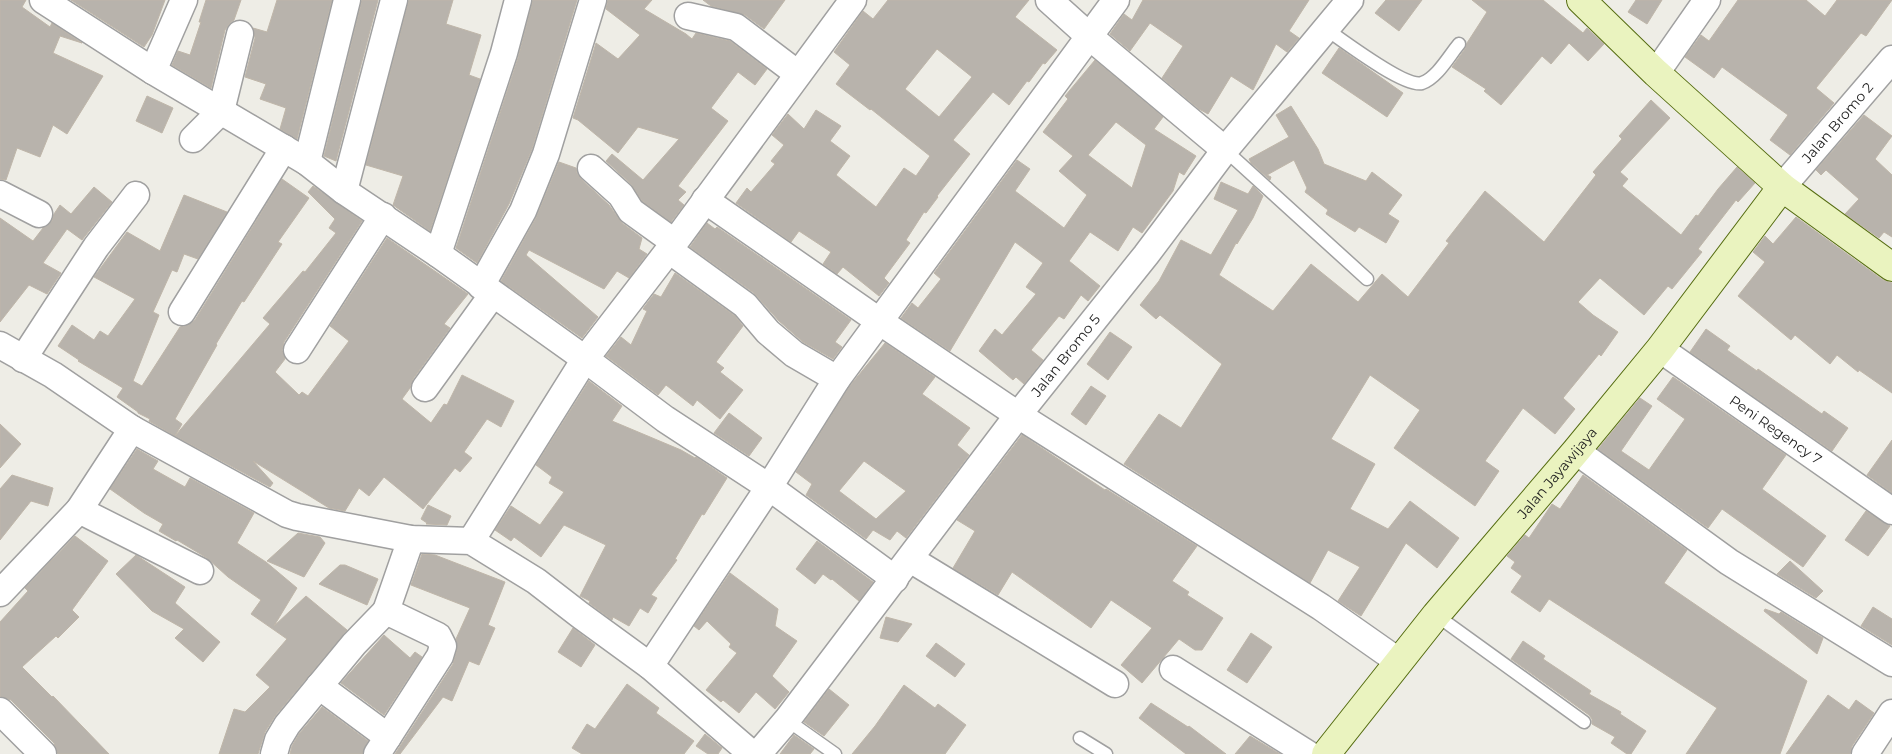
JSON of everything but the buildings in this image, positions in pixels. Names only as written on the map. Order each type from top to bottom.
[{"type":"main road","points":[[1581,0],[1656,73],[1782,187],[1892,267]]},
{"type":"main road","name":"Jalan Jayawijaya","points":[[1326,754],[1398,661],[1576,452],[1660,349],[1782,187]]},
{"type":"street","points":[[43,0],[153,71],[306,162],[344,191],[438,254],[585,359],[665,419],[768,487],[902,569],[1115,684]]},
{"type":"street","points":[[153,71],[184,0]]},
{"type":"street","points":[[306,162],[347,0]]},
{"type":"street","points":[[344,191],[394,0]]},
{"type":"street","points":[[438,254],[504,53],[518,0]]},
{"type":"street","points":[[425,388],[487,290],[523,211],[546,154],[593,0]]},
{"type":"street","points":[[471,540],[585,359],[672,246],[853,0]]},
{"type":"street","points":[[1049,0],[1090,37],[1225,150]]},
{"type":"street","points":[[650,666],[837,379],[1116,0]]},
{"type":"street","name":"Jalan Bromo 5","points":[[758,754],[902,569],[1018,415],[1146,255],[1225,150],[1350,0]]},
{"type":"street","points":[[1656,73],[1707,0]]},
{"type":"street","points":[[688,16],[736,27],[798,74]]},
{"type":"street","points":[[192,139],[221,111],[240,34]]},
{"type":"street","name":"Jalan Bromo 2","points":[[1782,187],[1892,59]]},
{"type":"street","points":[[182,312],[284,148]]},
{"type":"street","points":[[590,168],[621,195],[631,211],[745,305],[768,332],[794,354],[837,379]]},
{"type":"street","points":[[0,194],[39,214]]},
{"type":"street","points":[[24,359],[96,247],[136,195]]},
{"type":"street","points":[[705,200],[879,322],[1018,415],[1321,607],[1398,661]]},
{"type":"street","points":[[297,350],[383,216]]},
{"type":"street","points":[[0,345],[53,375],[132,429],[287,514],[411,539],[471,540],[536,581],[650,666],[752,754]]},
{"type":"street","name":"Peni Regency 7","points":[[1660,349],[1892,511]]},
{"type":"street","points":[[0,593],[79,510],[132,429]]},
{"type":"street","points":[[1576,452],[1729,562],[1892,663]]},
{"type":"street","points":[[79,510],[200,571]]},
{"type":"street","points":[[274,754],[278,740],[287,725],[354,644],[386,611],[411,539]]},
{"type":"street","points":[[319,686],[383,746],[440,656],[443,646],[438,636],[386,611]]},
{"type":"street","points":[[1173,668],[1308,754]]},
{"type":"street","points":[[0,711],[43,754]]},
{"type":"street","points":[[1864,754],[1892,713]]},
{"type":"lane","points":[[1326,29],[1394,74],[1411,82],[1421,83],[1431,78],[1459,44]]},
{"type":"lane","points":[[1225,150],[1366,279]]},
{"type":"lane","points":[[1436,615],[1584,722]]},
{"type":"lane","points":[[786,720],[835,754]]},
{"type":"lane","points":[[1080,738],[1106,754]]}]
